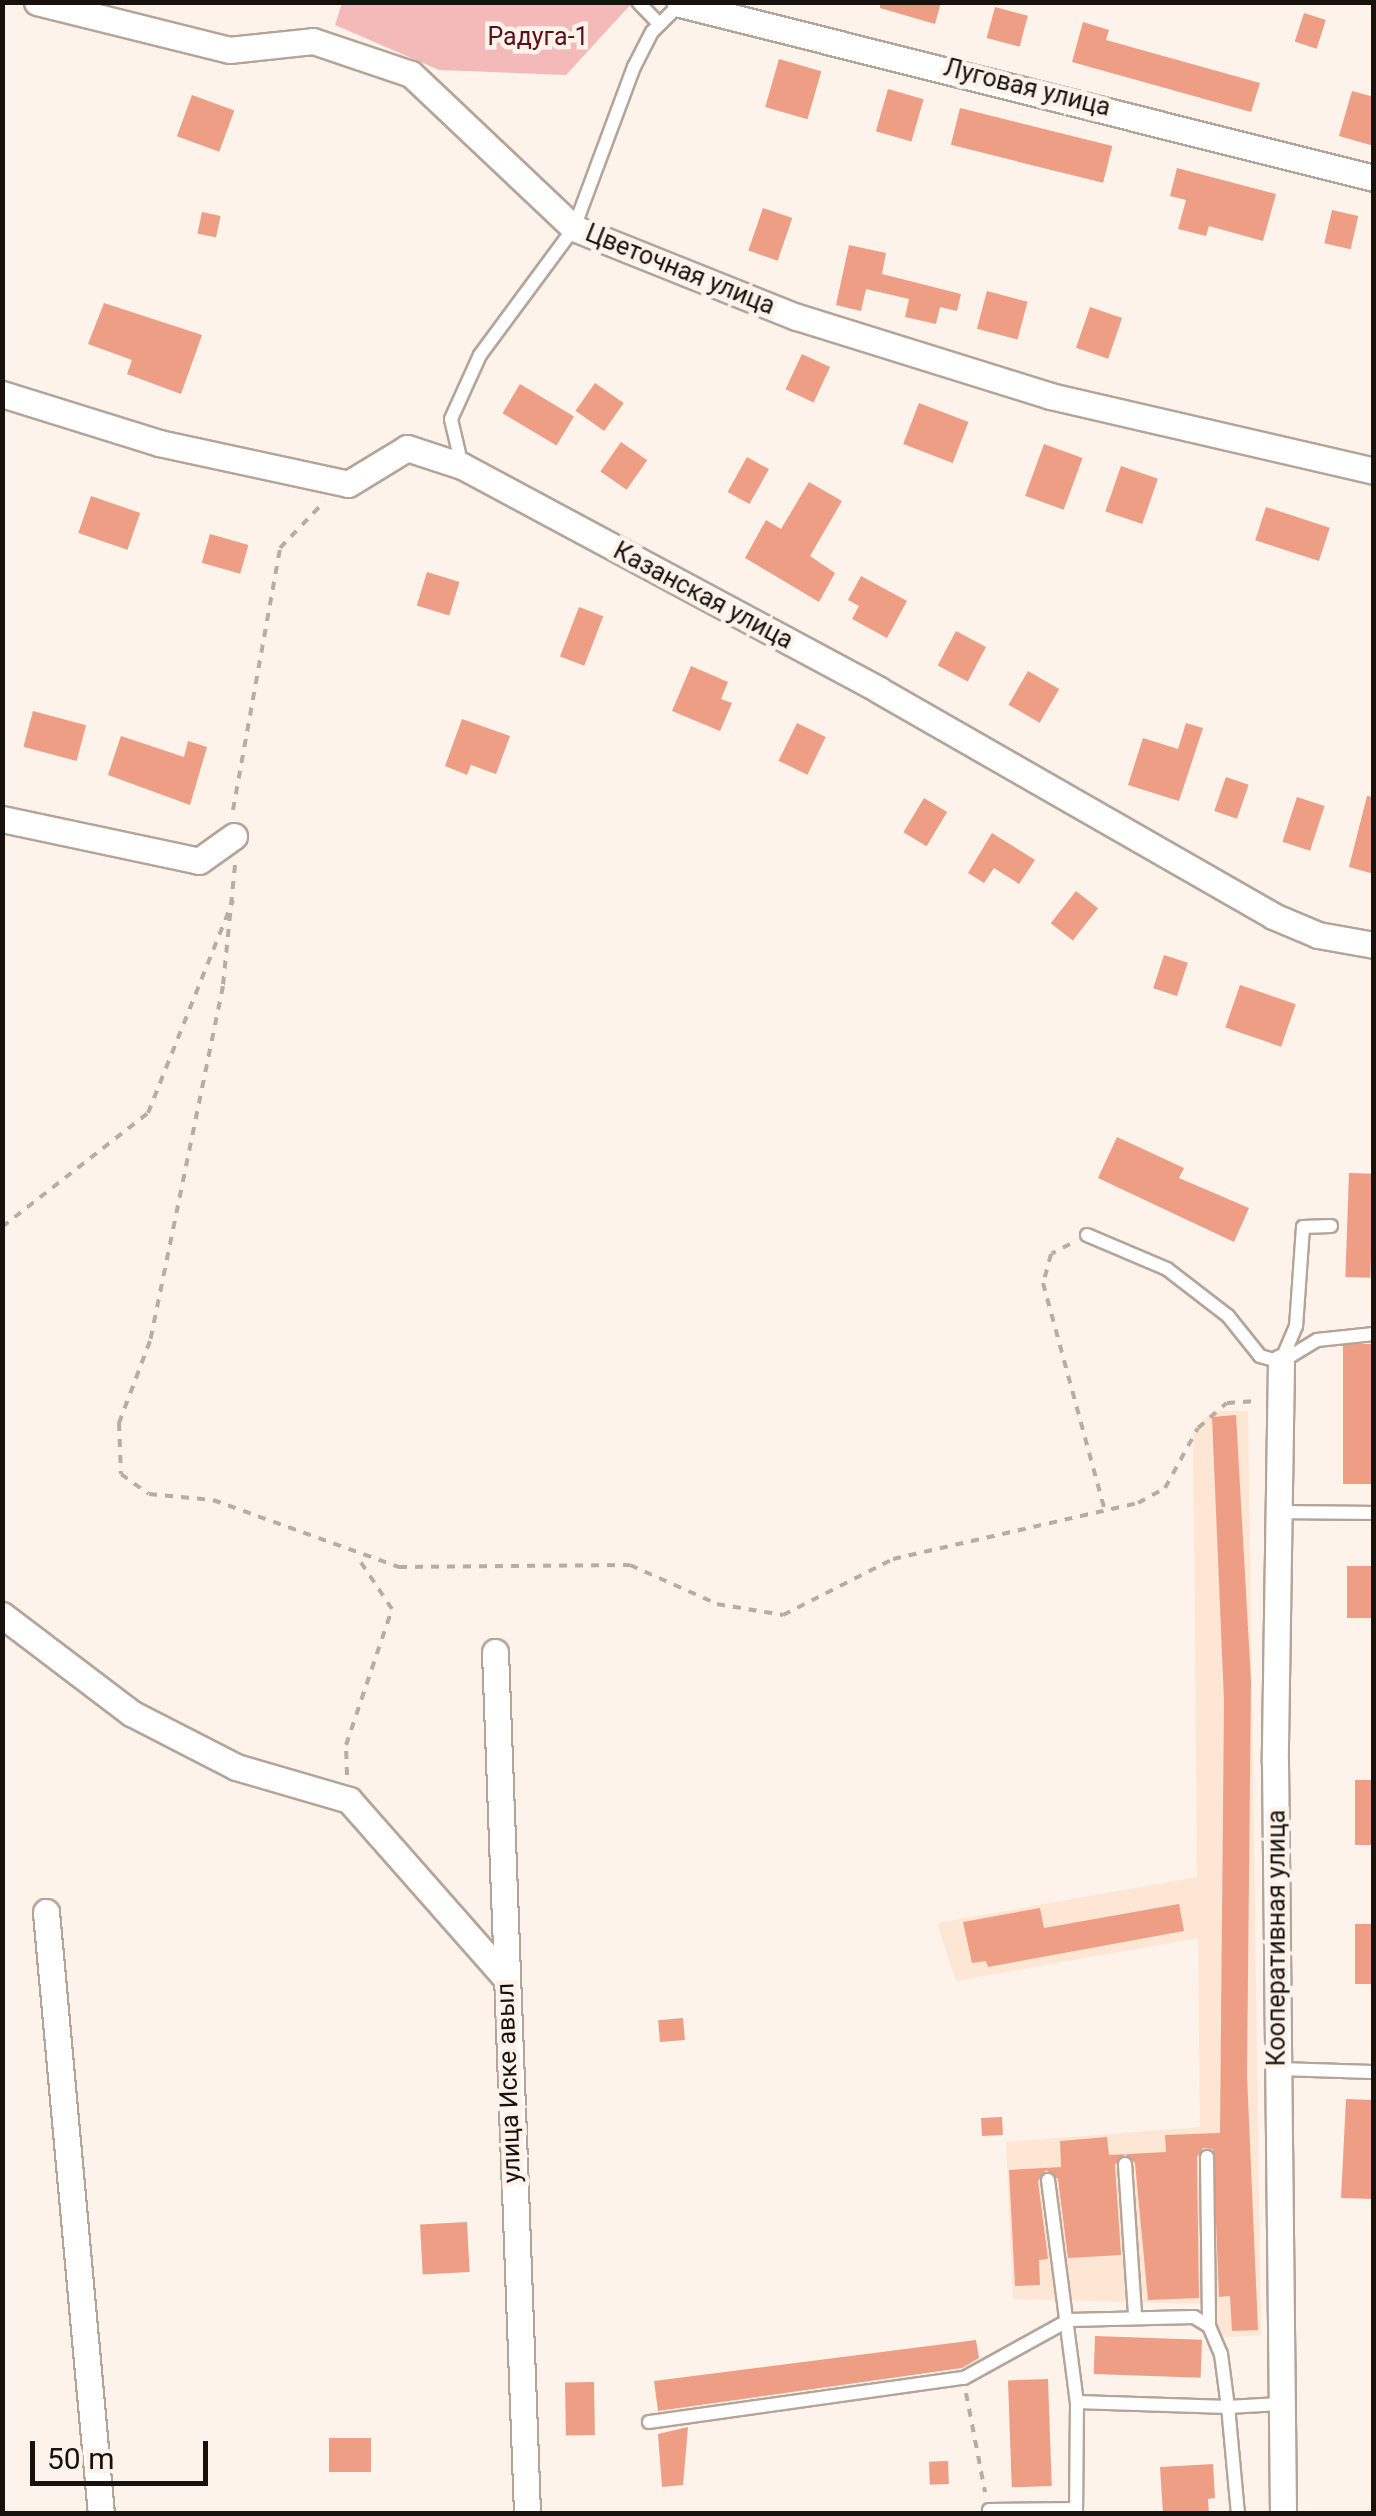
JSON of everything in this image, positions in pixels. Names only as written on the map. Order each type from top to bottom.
[{"type":"street","name":"Цветочная улица","points":[[37,2],[229,50],[313,41],[411,74],[574,228],[796,317],[1050,396],[1374,471]]},
{"type":"street","name":"Луговая улица","points":[[680,3],[1374,178]]},
{"type":"street","points":[[2,394],[159,443],[348,484]]},
{"type":"street","name":"Казанская улица","points":[[348,484],[407,448],[462,466],[879,690],[1273,916],[1318,935],[1374,945]]},
{"type":"street","points":[[2,820],[199,861],[234,836]]},
{"type":"street","name":"Кооперативная улица","points":[[1282,1362],[1278,2069],[1283,2514]]},
{"type":"street","points":[[2,1616],[130,1713],[236,1767],[349,1800],[505,1978]]},
{"type":"street","name":"улица Иске авыл","points":[[495,1652],[527,2514]]},
{"type":"street","points":[[46,1912],[101,2514]]},
{"type":"lane","points":[[638,2],[659,24]]},
{"type":"lane","points":[[462,466],[451,419],[480,354],[574,228],[621,96],[659,24],[680,3]]},
{"type":"lane","points":[[1282,1362],[1296,1326],[1303,1227],[1331,1226]]},
{"type":"lane","points":[[1088,1234],[1168,1269],[1228,1316],[1260,1356],[1282,1362],[1317,1340],[1374,1334]]},
{"type":"lane","points":[[1279,1512],[1374,1513]]},
{"type":"lane","points":[[1278,2069],[1374,2072]]},
{"type":"lane","points":[[1207,2157],[1209,2326],[1222,2354],[1238,2514]]},
{"type":"lane","points":[[1125,2164],[1135,2316]]},
{"type":"lane","points":[[989,2510],[1076,2509],[1077,2402],[1069,2320],[1056,2273],[1048,2180]]},
{"type":"lane","points":[[649,2422],[964,2378],[1069,2320],[1194,2317],[1209,2326]]},
{"type":"lane","points":[[1077,2402],[1228,2407],[1280,2404]]},
{"type":"path","points":[[348,484],[280,548],[232,792],[236,891],[224,986],[150,1341],[119,1423],[122,1474],[149,1494],[213,1500],[357,1556],[399,1567],[630,1565],[717,1604],[784,1615],[893,1558],[1138,1504],[1165,1488],[1198,1428],[1227,1403],[1281,1399]]},
{"type":"path","points":[[2,1227],[148,1113],[236,891]]},
{"type":"path","points":[[1088,1234],[1051,1254],[1043,1282],[1105,1511]]},
{"type":"path","points":[[349,1800],[346,1745],[392,1610],[357,1556]]},
{"type":"path","points":[[964,2378],[989,2510]]},
{"type":"shaded area","points":[[1213,1411],[1248,1411],[1261,2335],[1218,2338],[1204,2304],[1013,2299],[1006,2142],[1200,2127],[1198,1938],[956,1981],[937,1923],[1197,1877],[1193,1430]]},
{"type":"green space","name":"Радуга-1","points":[[342,2],[632,3],[566,75],[439,70],[335,25]]},
{"type":"building","points":[[880,2],[941,2],[935,24],[880,8]]},
{"type":"building","points":[[995,7],[1028,16],[1020,47],[987,38]]},
{"type":"building","points":[[1304,13],[1326,20],[1317,49],[1295,42]]},
{"type":"building","points":[[1083,22],[1109,30],[1106,40],[1260,83],[1251,112],[1072,62]]},
{"type":"building","points":[[779,59],[821,71],[808,119],[765,107]]},
{"type":"building","points":[[888,89],[924,99],[911,141],[876,131]]},
{"type":"building","points":[[1352,91],[1374,97],[1374,146],[1339,136]]},
{"type":"building","points":[[192,95],[234,110],[219,152],[177,136]]},
{"type":"building","points":[[960,108],[1112,146],[1103,183],[951,145]]},
{"type":"building","points":[[1177,168],[1276,194],[1263,241],[1209,226],[1206,236],[1178,229],[1186,200],[1170,196]]},
{"type":"building","points":[[763,208],[792,218],[778,261],[748,251]]},
{"type":"building","points":[[1332,210],[1358,216],[1351,249],[1324,243]]},
{"type":"building","points":[[202,212],[221,216],[216,237],[197,234]]},
{"type":"building","points":[[849,245],[886,253],[882,274],[961,294],[957,311],[940,307],[936,324],[905,317],[909,299],[866,289],[861,311],[836,305]]},
{"type":"building","points":[[987,291],[1028,302],[1017,340],[977,329]]},
{"type":"building","points":[[104,303],[202,335],[181,394],[127,374],[132,360],[88,344]]},
{"type":"building","points":[[1090,307],[1122,318],[1108,359],[1076,348]]},
{"type":"building","points":[[802,354],[830,367],[814,402],[786,389]]},
{"type":"building","points":[[595,383],[624,403],[604,431],[575,411]]},
{"type":"building","points":[[520,384],[574,416],[556,446],[502,413]]},
{"type":"building","points":[[919,403],[968,422],[953,463],[903,444]]},
{"type":"building","points":[[621,442],[647,460],[627,490],[600,471]]},
{"type":"building","points":[[1044,444],[1083,458],[1064,510],[1025,496]]},
{"type":"building","points":[[747,457],[769,469],[749,504],[728,492]]},
{"type":"building","points":[[1121,466],[1158,479],[1142,524],[1105,511]]},
{"type":"building","points":[[809,482],[842,501],[810,556],[835,573],[819,602],[745,558],[766,520],[781,529]]},
{"type":"building","points":[[91,496],[140,513],[127,550],[78,533]]},
{"type":"building","points":[[1266,507],[1330,528],[1319,561],[1255,540]]},
{"type":"building","points":[[210,534],[248,545],[240,574],[202,563]]},
{"type":"building","points":[[427,572],[460,582],[449,615],[417,605]]},
{"type":"building","points":[[861,576],[907,601],[887,638],[852,619],[859,606],[848,600]]},
{"type":"building","points":[[579,607],[603,616],[584,666],[560,656]]},
{"type":"building","points":[[956,631],[986,647],[968,681],[938,665]]},
{"type":"building","points":[[691,666],[728,682],[721,699],[732,703],[720,731],[672,711]]},
{"type":"building","points":[[1028,671],[1059,689],[1040,723],[1008,705]]},
{"type":"building","points":[[33,711],[86,725],[77,761],[23,747]]},
{"type":"building","points":[[462,719],[510,736],[496,774],[471,765],[467,775],[445,766]]},
{"type":"building","points":[[797,723],[826,737],[807,775],[779,761]]},
{"type":"building","points":[[1186,723],[1203,728],[1179,801],[1128,785],[1143,738],[1178,749]]},
{"type":"building","points":[[121,736],[184,757],[188,741],[207,747],[190,805],[108,775]]},
{"type":"building","points":[[1226,777],[1249,785],[1237,819],[1214,811]]},
{"type":"building","points":[[1367,796],[1374,797],[1374,874],[1349,867]]},
{"type":"building","points":[[1297,797],[1325,806],[1310,851],[1282,842]]},
{"type":"building","points":[[924,798],[947,812],[927,846],[903,832]]},
{"type":"building","points":[[992,833],[1035,860],[1019,884],[994,868],[984,883],[968,873]]},
{"type":"building","points":[[1076,891],[1098,908],[1073,941],[1051,923]]},
{"type":"building","points":[[1164,955],[1188,963],[1177,996],[1153,988]]},
{"type":"building","points":[[1240,985],[1296,1004],[1281,1047],[1225,1028]]},
{"type":"building","points":[[1117,1137],[1184,1168],[1179,1178],[1249,1208],[1234,1242],[1098,1178]]},
{"type":"building","points":[[1349,1173],[1374,1174],[1370,1278],[1345,1277]]},
{"type":"building","points":[[1343,1344],[1374,1344],[1374,1484],[1343,1484]]},
{"type":"building","points":[[1236,1415],[1251,1681],[1247,2075],[1258,2330],[1232,2331],[1230,2296],[1219,2297],[1213,2149],[1203,2148],[1197,2157],[1199,2298],[1148,2300],[1135,2163],[1125,2154],[1166,2152],[1165,2135],[1220,2133],[1224,1701],[1212,1417]]},
{"type":"building","points":[[1347,1566],[1374,1566],[1374,1618],[1347,1618]]},
{"type":"building","points":[[1355,1780],[1374,1780],[1374,1845],[1355,1845]]},
{"type":"building","points":[[1179,1904],[1184,1931],[988,1967],[986,1961],[972,1963],[963,1922],[1040,1908],[1044,1928]]},
{"type":"building","points":[[1355,1924],[1374,1924],[1374,1984],[1355,1984]]},
{"type":"building","points":[[683,2018],[685,2040],[660,2042],[658,2020]]},
{"type":"building","points":[[1346,2099],[1374,2100],[1374,2199],[1341,2198]]},
{"type":"building","points":[[1002,2117],[1003,2135],[982,2136],[981,2118]]},
{"type":"building","points":[[1107,2137],[1109,2155],[1125,2154],[1115,2165],[1121,2255],[1068,2258],[1058,2179],[1046,2170],[1038,2181],[1048,2259],[1039,2260],[1040,2285],[1015,2286],[1009,2170],[1061,2167],[1060,2141]]},
{"type":"building","points":[[467,2222],[470,2272],[423,2274],[420,2224]]},
{"type":"building","points":[[1095,2336],[1202,2340],[1201,2378],[1094,2374]]},
{"type":"building","points":[[976,2340],[979,2358],[962,2368],[658,2411],[654,2381]]},
{"type":"building","points":[[1048,2379],[1052,2486],[1012,2487],[1008,2380]]},
{"type":"building","points":[[594,2382],[595,2435],[566,2435],[565,2383]]},
{"type":"building","points":[[688,2427],[683,2485],[662,2487],[658,2434]]},
{"type":"building","points":[[329,2438],[371,2438],[371,2472],[329,2472]]},
{"type":"building","points":[[948,2461],[949,2484],[930,2485],[929,2462]]},
{"type":"building","points":[[1213,2464],[1215,2498],[1208,2499],[1209,2514],[1163,2514],[1160,2467]]}]
